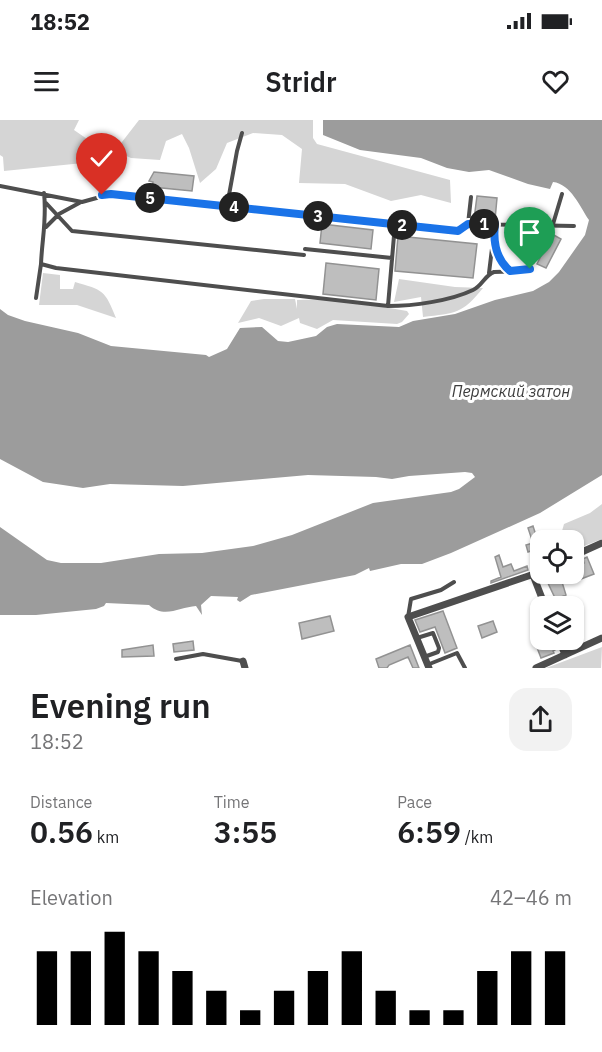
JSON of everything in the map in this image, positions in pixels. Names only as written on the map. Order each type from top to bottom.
[{"type":"street","points":[[584,551],[602,543]]},
{"type":"street","points":[[427,663],[408,617],[530,576]]},
{"type":"street","points":[[536,668],[602,638]]},
{"type":"street","points":[[563,650],[565,655]]},
{"type":"lane","points":[[227,207],[242,133]]},
{"type":"lane","points":[[0,186],[82,202]]},
{"type":"lane","points":[[36,298],[42,240],[46,227],[44,193]]},
{"type":"lane","points":[[46,227],[58,216],[82,202],[111,194],[458,231],[468,224],[574,226]]},
{"type":"lane","points":[[489,273],[530,269],[553,224],[562,194]]},
{"type":"lane","points":[[468,224],[471,197]]},
{"type":"lane","points":[[45,201],[72,231],[304,255]]},
{"type":"lane","points":[[388,306],[395,224]]},
{"type":"lane","points":[[41,264],[56,268],[388,306],[411,306],[475,290],[489,273],[495,224]]},
{"type":"lane","points":[[493,243],[504,265],[510,271]]},
{"type":"lane","points":[[305,249],[392,258]]},
{"type":"lane","points":[[408,617],[411,599],[441,590],[454,582]]},
{"type":"lane","points":[[417,638],[430,633],[434,634],[440,650],[427,663]]},
{"type":"lane","points":[[427,663],[457,653],[465,668]]},
{"type":"lane","points":[[176,659],[202,654],[244,665]]},
{"type":"shaded area","points":[[0,120],[79,120],[74,130],[115,154],[103,161],[4,171],[3,157],[0,155]]},
{"type":"shaded area","points":[[139,120],[313,120],[313,138],[317,144],[450,180],[451,203],[421,195],[391,201],[345,184],[299,183],[302,149],[282,135],[253,133],[227,143],[216,169],[200,183],[182,134],[166,141],[160,160],[131,158],[115,151]]},
{"type":"shaded area","points":[[43,273],[60,275],[60,289],[73,289],[75,282],[102,292],[116,318],[77,305],[39,305]]},
{"type":"shaded area","points":[[399,279],[455,287],[483,288],[458,311],[423,317],[421,297],[394,302]]},
{"type":"shaded area","points":[[295,299],[297,309],[297,300],[337,299],[407,311],[409,314],[397,324],[333,320],[317,329],[300,323],[299,318],[281,326],[259,318],[238,323],[251,301]]},
{"type":"shaded area","points":[[602,504],[602,539],[584,546],[584,530],[562,530],[564,524],[590,513]]},
{"type":"shaded area","points":[[602,647],[601,668],[546,668]]},
{"type":"water","name":"Пермский затон","points":[[323,120],[602,120],[602,475],[540,513],[422,564],[401,564],[370,571],[369,568],[355,575],[251,595],[240,602],[237,600],[238,597],[211,596],[201,605],[202,615],[196,606],[166,612],[149,605],[106,603],[96,609],[36,615],[0,615],[0,527],[47,560],[61,563],[101,563],[159,554],[202,553],[253,546],[292,535],[373,503],[451,492],[475,477],[472,473],[465,472],[392,479],[308,475],[183,486],[110,484],[83,488],[43,482],[0,459],[0,309],[8,315],[25,321],[78,333],[111,346],[209,357],[227,349],[240,328],[262,327],[278,341],[288,342],[316,336],[327,327],[337,324],[399,327],[413,321],[455,314],[495,300],[533,291],[549,282],[559,272],[585,235],[589,220],[570,191],[559,184],[553,182],[550,189],[489,170],[469,172],[447,168],[421,158],[360,150],[323,135]]},
{"type":"building","points":[[154,172],[194,176],[192,191],[152,187],[153,182],[149,181]]},
{"type":"building","points":[[477,196],[497,198],[495,220],[474,219]]},
{"type":"building","points":[[322,224],[373,230],[371,249],[320,243]]},
{"type":"building","points":[[552,234],[561,239],[546,268],[537,264]]},
{"type":"building","points":[[398,236],[477,244],[473,278],[395,271]]},
{"type":"building","points":[[326,263],[379,269],[376,300],[323,294]]},
{"type":"building","points":[[530,544],[530,551],[528,552],[526,545]]},
{"type":"building","points":[[499,555],[503,567],[511,564],[514,571],[527,566],[528,570],[491,583],[501,577],[495,557]]},
{"type":"building","points":[[587,557],[594,574],[584,578],[584,563],[584,558]]},
{"type":"building","points":[[548,584],[563,584],[566,595],[554,596]]},
{"type":"building","points":[[443,611],[457,648],[445,653],[435,627],[420,632],[415,620]]},
{"type":"building","points":[[330,616],[334,631],[302,639],[299,623]]},
{"type":"building","points":[[493,621],[497,632],[482,638],[478,626]]},
{"type":"building","points":[[193,641],[194,650],[174,652],[173,644]]},
{"type":"building","points":[[153,645],[154,656],[122,657],[122,650]]},
{"type":"building","points":[[410,645],[419,668],[413,668],[408,657],[387,668],[379,668],[376,659]]},
{"type":"building","points":[[538,650],[555,650],[554,653],[541,658]]},
{"type":"route","points":[[102,195],[111,194],[458,231],[468,224],[495,224],[493,243],[504,265],[510,271],[530,269]]}]
